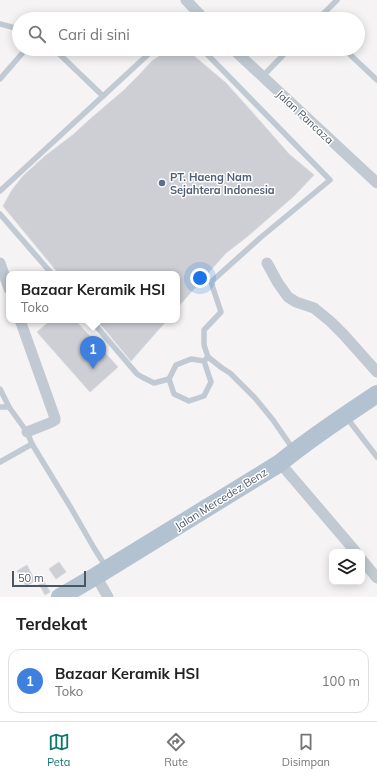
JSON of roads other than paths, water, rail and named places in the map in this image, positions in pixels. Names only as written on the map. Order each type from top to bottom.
[{"type":"main road","name":"Jalan Mercedez Benz","points":[[60,597],[102,573],[280,463],[294,451],[377,394]]},
{"type":"street","points":[[186,0],[197,12]]},
{"type":"street","name":"Jalan Pancaza","points":[[241,56],[377,184]]},
{"type":"street","points":[[0,263],[6,280]]},
{"type":"street","points":[[267,263],[278,283],[292,300],[314,308],[331,322],[377,372]]},
{"type":"street","points":[[21,323],[55,418],[52,422],[27,432]]},
{"type":"street","points":[[280,463],[353,549]]},
{"type":"street","points":[[365,564],[377,578]]},
{"type":"street","points":[[102,573],[108,597]]},
{"type":"lane","points":[[325,12],[337,0]]},
{"type":"lane","points":[[0,24],[12,27]]},
{"type":"lane","points":[[0,79],[20,56]]},
{"type":"lane","points":[[61,56],[103,96]]},
{"type":"lane","points":[[0,191],[146,56]]},
{"type":"lane","points":[[209,56],[330,180],[260,238],[211,282],[221,312],[204,330],[204,345],[206,359],[211,382],[204,396],[189,401],[184,399],[174,394],[169,379],[176,365],[191,359],[206,359],[222,368],[230,373],[255,398],[294,451]]},
{"type":"lane","points":[[262,76],[282,56]]},
{"type":"lane","points":[[351,56],[377,80]]},
{"type":"lane","points":[[0,214],[49,271]]},
{"type":"lane","points":[[94,323],[137,374],[154,383],[169,379]]},
{"type":"lane","points":[[0,389],[9,407],[27,432],[32,444],[94,548],[102,573]]},
{"type":"lane","points":[[0,407],[9,407]]},
{"type":"lane","points":[[345,415],[377,457]]},
{"type":"lane","points":[[0,462],[32,444]]},
{"type":"place","name":"PT. Haeng Nam Sejahtera Indonesia","points":[[162,183]]},
{"type":"place","name":"Bazaar Keramik HSI","points":[[93,369]]}]
